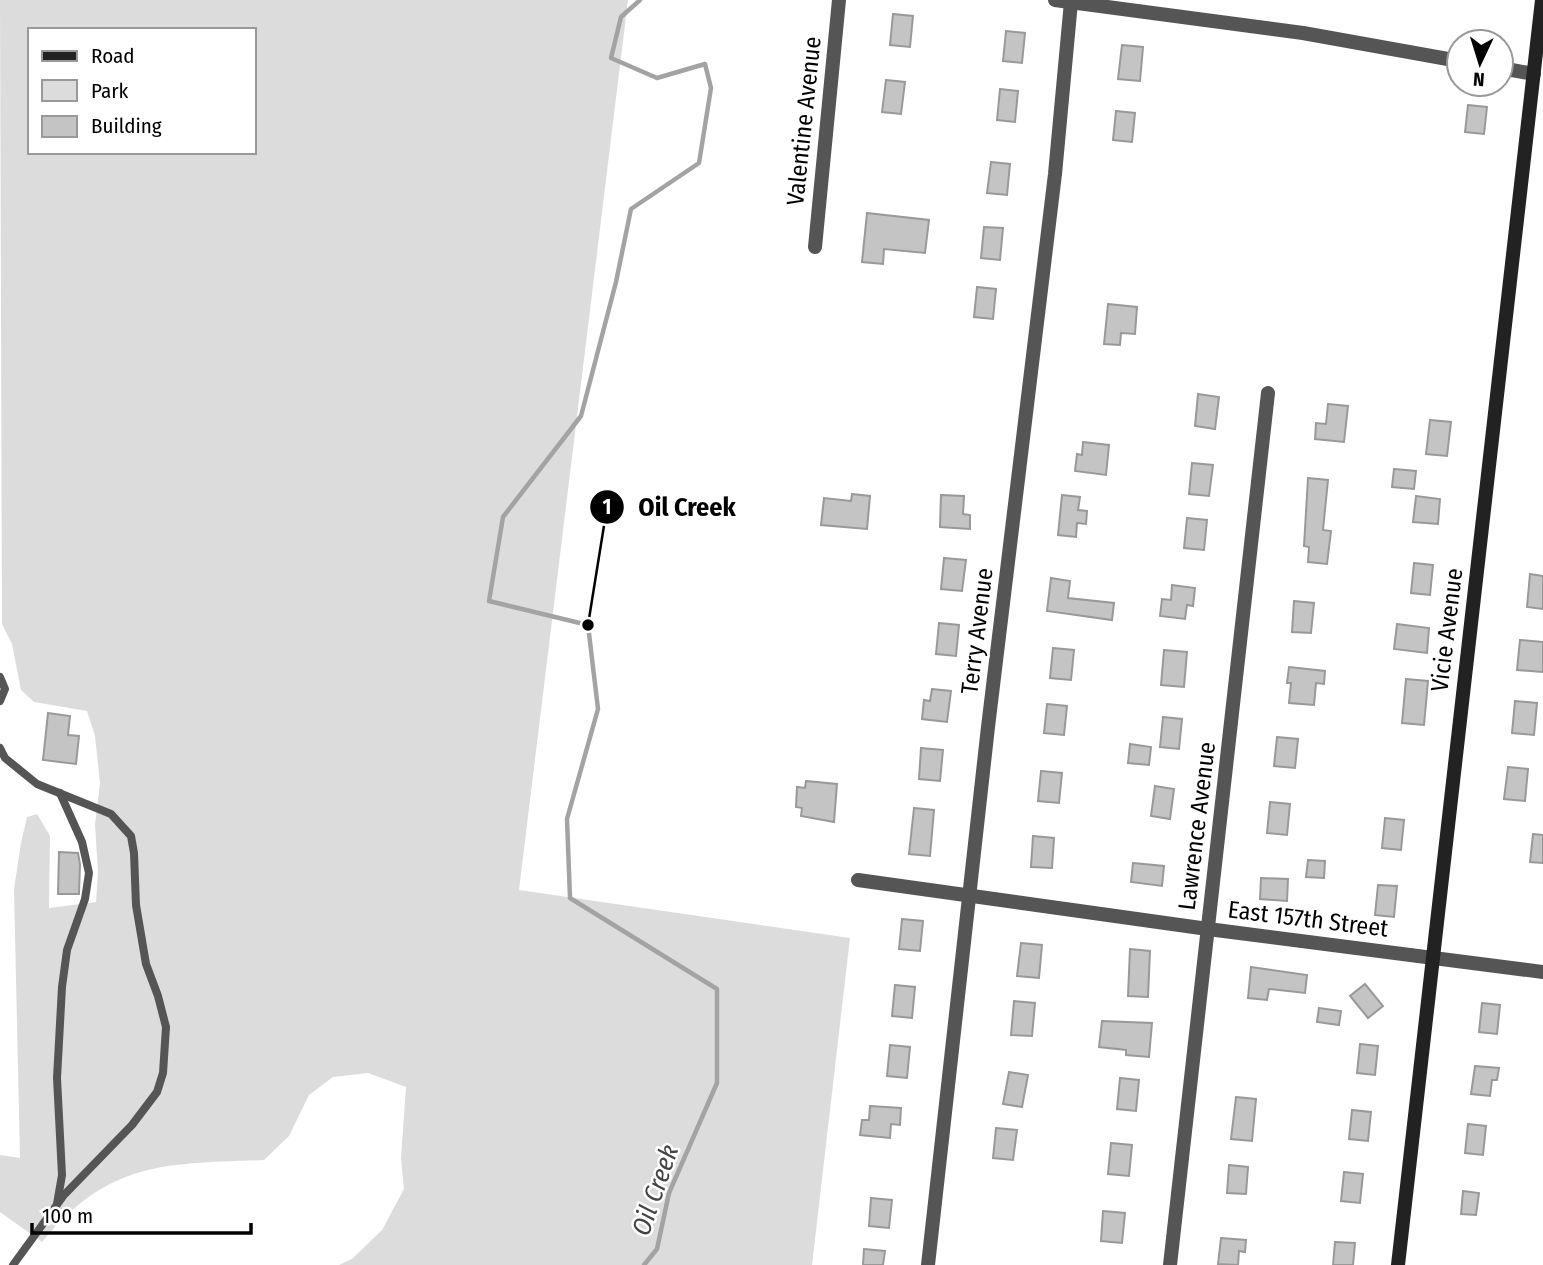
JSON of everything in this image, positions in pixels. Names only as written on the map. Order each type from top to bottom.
[{"type":"street","name":"Valentine Avenue","points":[[815,247],[839,0]]},
{"type":"street","points":[[1055,0],[1303,33],[1445,58]]},
{"type":"street","name":"Vicie Avenue","points":[[1398,1265],[1542,0]]},
{"type":"street","name":"Terry Avenue","points":[[928,1265],[1055,174],[1071,2]]},
{"type":"street","points":[[1515,71],[1534,74]]},
{"type":"street","name":"Lawrence Avenue","points":[[1170,1265],[1268,393]]},
{"type":"street","name":"East 157th Street","points":[[859,880],[1543,972]]},
{"type":"lane","points":[[0,677],[5,690],[0,701]]},
{"type":"lane","points":[[0,748],[5,758],[37,783],[111,814],[131,836],[136,905],[146,964],[166,1027],[163,1073],[157,1092],[132,1125],[56,1207],[13,1265]]},
{"type":"lane","points":[[56,1207],[62,1175],[57,1078],[62,987],[67,950],[85,899],[89,873],[82,842],[60,793]]},
{"type":"green space","points":[[0,0],[628,0],[519,890],[850,938],[812,1265],[339,1265],[352,1259],[382,1230],[404,1189],[401,1158],[406,1087],[368,1073],[333,1077],[309,1095],[289,1136],[264,1160],[169,1166],[116,1181],[92,1195],[67,1215],[42,1242],[0,1212],[0,1155],[20,1158],[14,889],[27,817],[37,814],[50,836],[49,908],[96,902],[98,872],[95,825],[100,783],[95,736],[87,711],[34,702],[21,690],[12,644],[2,624]]},
{"type":"building","points":[[893,14],[913,16],[910,47],[890,45]]},
{"type":"building","points":[[1006,31],[1025,33],[1022,63],[1003,61]]},
{"type":"building","points":[[1122,45],[1143,47],[1140,81],[1118,79]]},
{"type":"building","points":[[886,80],[905,82],[901,114],[882,112]]},
{"type":"building","points":[[1000,89],[1018,91],[1015,122],[997,120]]},
{"type":"building","points":[[1468,105],[1487,107],[1484,134],[1465,132]]},
{"type":"building","points":[[1116,111],[1135,113],[1132,142],[1113,140]]},
{"type":"building","points":[[991,162],[1010,164],[1007,195],[987,193]]},
{"type":"building","points":[[867,213],[929,220],[925,253],[884,249],[883,264],[862,262]]},
{"type":"building","points":[[984,227],[1003,228],[1000,260],[981,258]]},
{"type":"building","points":[[977,287],[996,289],[993,319],[974,317]]},
{"type":"building","points":[[1108,304],[1137,307],[1135,334],[1121,333],[1120,345],[1104,344]]},
{"type":"building","points":[[1198,394],[1219,397],[1215,429],[1195,426]]},
{"type":"building","points":[[1328,404],[1348,406],[1344,442],[1315,439],[1316,423],[1326,424]]},
{"type":"building","points":[[1430,420],[1451,422],[1447,456],[1426,454]]},
{"type":"building","points":[[1083,442],[1109,445],[1106,475],[1075,471],[1077,454],[1082,455]]},
{"type":"building","points":[[1192,463],[1213,465],[1209,496],[1189,494]]},
{"type":"building","points":[[1394,469],[1416,471],[1414,489],[1392,487]]},
{"type":"building","points":[[1308,478],[1328,480],[1323,530],[1331,531],[1327,564],[1308,562],[1309,547],[1304,546]]},
{"type":"building","points":[[852,494],[870,496],[867,529],[821,525],[824,498],[851,501]]},
{"type":"building","points":[[941,495],[964,496],[963,514],[970,515],[970,529],[940,527]]},
{"type":"building","points":[[1062,495],[1080,497],[1078,510],[1087,511],[1086,524],[1077,523],[1076,537],[1058,535]]},
{"type":"building","points":[[1416,496],[1440,499],[1438,524],[1413,522]]},
{"type":"building","points":[[1187,518],[1207,520],[1204,550],[1184,548]]},
{"type":"building","points":[[944,558],[966,560],[962,591],[941,589]]},
{"type":"building","points":[[1414,563],[1433,565],[1430,595],[1411,593]]},
{"type":"building","points":[[1530,574],[1543,576],[1543,609],[1527,607]]},
{"type":"building","points":[[1051,578],[1070,581],[1068,598],[1114,603],[1112,620],[1047,611]]},
{"type":"building","points":[[1172,585],[1195,588],[1193,606],[1187,605],[1185,619],[1160,616],[1162,599],[1171,600]]},
{"type":"building","points":[[1294,601],[1314,603],[1311,633],[1292,632]]},
{"type":"building","points":[[939,623],[959,625],[956,656],[936,654]]},
{"type":"building","points":[[1397,624],[1429,628],[1427,653],[1394,649]]},
{"type":"building","points":[[1520,640],[1543,642],[1543,672],[1517,670]]},
{"type":"building","points":[[1053,648],[1074,650],[1071,680],[1050,678]]},
{"type":"building","points":[[1164,650],[1187,652],[1184,687],[1161,685]]},
{"type":"building","points":[[1289,667],[1325,671],[1324,684],[1316,683],[1314,705],[1289,703]]},
{"type":"building","points":[[1406,679],[1428,681],[1424,725],[1402,723]]},
{"type":"building","points":[[932,689],[951,691],[947,722],[922,719],[924,700],[930,701]]},
{"type":"building","points":[[1515,701],[1537,703],[1534,735],[1512,733]]},
{"type":"building","points":[[1047,704],[1067,706],[1064,735],[1044,733]]},
{"type":"building","points":[[48,713],[70,716],[68,735],[79,736],[76,764],[43,760]]},
{"type":"building","points":[[1163,717],[1182,719],[1179,749],[1160,747]]},
{"type":"building","points":[[1277,737],[1298,739],[1295,768],[1274,766]]},
{"type":"building","points":[[1130,744],[1151,747],[1149,765],[1128,763]]},
{"type":"building","points":[[921,748],[943,750],[940,781],[919,779]]},
{"type":"building","points":[[1508,767],[1528,769],[1525,801],[1504,799]]},
{"type":"building","points":[[1041,771],[1062,773],[1059,803],[1038,801]]},
{"type":"building","points":[[806,781],[837,784],[834,822],[801,816],[802,808],[796,807],[797,787],[805,788]]},
{"type":"building","points":[[1155,786],[1174,789],[1170,819],[1151,816]]},
{"type":"building","points":[[1270,802],[1290,804],[1287,835],[1267,833]]},
{"type":"building","points":[[914,808],[934,810],[930,856],[909,854]]},
{"type":"building","points":[[1385,818],[1404,820],[1401,850],[1382,848]]},
{"type":"building","points":[[1533,834],[1543,835],[1543,863],[1530,862]]},
{"type":"building","points":[[1033,836],[1054,838],[1052,868],[1031,867]]},
{"type":"building","points":[[59,852],[78,853],[79,894],[58,894]]},
{"type":"building","points":[[1308,860],[1325,861],[1324,878],[1306,877]]},
{"type":"building","points":[[1133,863],[1164,866],[1162,886],[1131,882]]},
{"type":"building","points":[[1261,878],[1288,879],[1287,901],[1260,899]]},
{"type":"building","points":[[1378,885],[1397,886],[1394,917],[1375,915]]},
{"type":"building","points":[[902,919],[923,921],[920,951],[899,949]]},
{"type":"building","points":[[1021,943],[1042,945],[1039,978],[1017,976]]},
{"type":"building","points":[[1130,949],[1150,951],[1148,997],[1128,996]]},
{"type":"building","points":[[1251,967],[1307,975],[1305,993],[1269,989],[1267,1000],[1248,998]]},
{"type":"building","points":[[1365,984],[1383,1006],[1368,1018],[1350,996]]},
{"type":"building","points":[[895,985],[915,987],[912,1018],[892,1016]]},
{"type":"building","points":[[1014,1001],[1035,1003],[1032,1036],[1011,1035]]},
{"type":"building","points":[[1482,1003],[1500,1005],[1497,1034],[1479,1032]]},
{"type":"building","points":[[1319,1008],[1341,1011],[1339,1025],[1317,1022]]},
{"type":"building","points":[[1102,1021],[1152,1023],[1149,1057],[1126,1055],[1126,1050],[1099,1047]]},
{"type":"building","points":[[1360,1044],[1378,1046],[1375,1075],[1357,1073]]},
{"type":"building","points":[[890,1045],[910,1047],[907,1078],[887,1076]]},
{"type":"building","points":[[1475,1066],[1499,1068],[1497,1080],[1492,1080],[1490,1096],[1471,1094]]},
{"type":"building","points":[[1009,1072],[1028,1075],[1022,1107],[1003,1104]]},
{"type":"building","points":[[1120,1078],[1139,1080],[1136,1111],[1117,1109]]},
{"type":"building","points":[[1236,1097],[1256,1099],[1252,1141],[1231,1139]]},
{"type":"building","points":[[870,1106],[901,1108],[900,1125],[891,1124],[890,1138],[860,1135],[862,1120],[869,1120]]},
{"type":"building","points":[[1352,1110],[1371,1112],[1368,1141],[1349,1139]]},
{"type":"building","points":[[1468,1124],[1486,1126],[1483,1155],[1465,1153]]},
{"type":"building","points":[[996,1128],[1017,1130],[1013,1160],[993,1158]]},
{"type":"building","points":[[1111,1143],[1132,1145],[1129,1176],[1108,1174]]},
{"type":"building","points":[[1229,1165],[1248,1167],[1246,1194],[1227,1193]]},
{"type":"building","points":[[1344,1172],[1363,1174],[1360,1203],[1341,1201]]},
{"type":"building","points":[[1463,1191],[1479,1193],[1476,1215],[1461,1214]]},
{"type":"building","points":[[871,1198],[892,1200],[889,1228],[869,1226]]},
{"type":"building","points":[[1103,1211],[1125,1213],[1122,1243],[1101,1241]]},
{"type":"building","points":[[1221,1238],[1246,1240],[1245,1252],[1239,1251],[1238,1265],[1218,1264]]},
{"type":"building","points":[[1335,1242],[1355,1243],[1353,1265],[1333,1265]]},
{"type":"building","points":[[864,1249],[885,1251],[883,1265],[863,1265]]},
{"type":"waterway","name":"Oil Creek","points":[[640,0],[621,17],[611,58],[657,78],[705,64],[711,88],[699,163],[631,209],[616,282],[581,416],[503,517],[489,601],[588,625],[598,709],[567,819],[570,898],[717,989],[717,1083],[669,1193],[657,1249],[644,1265]]},
{"type":"place","name":"Oil Creek","points":[[588,625]]}]
